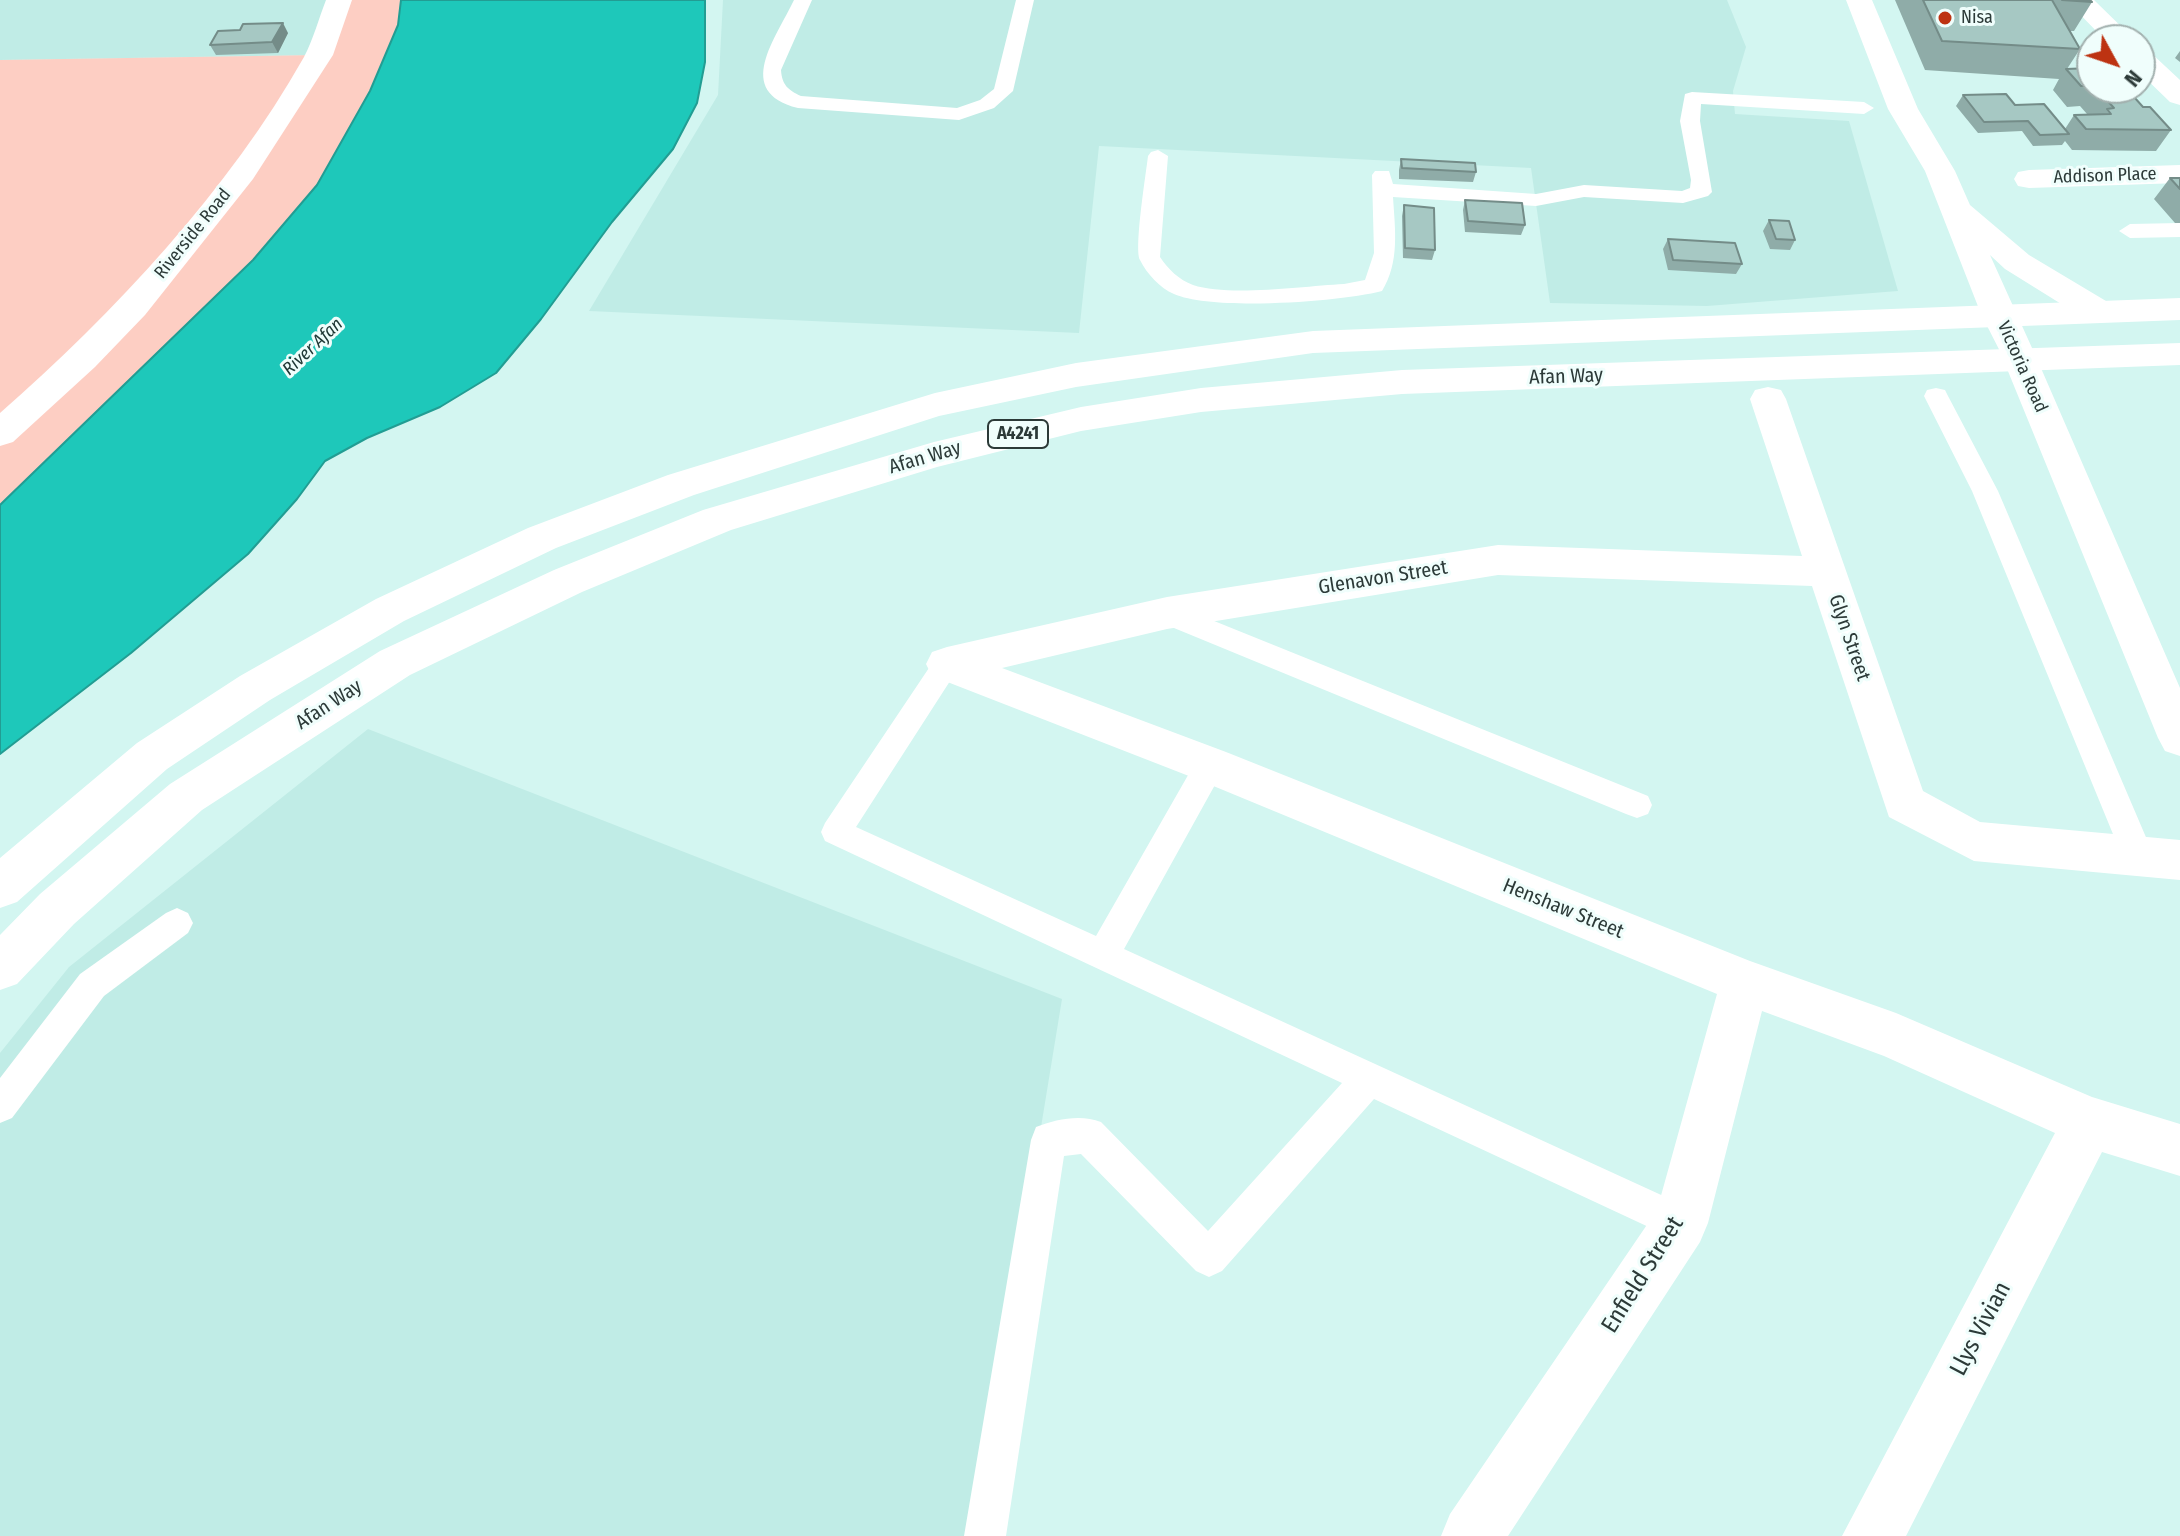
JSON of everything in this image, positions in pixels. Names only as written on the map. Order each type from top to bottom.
[{"type":"street","name":"Riverside Road","points":[[0,433],[83,359],[133,307],[242,173],[319,55],[339,0]]},
{"type":"street","name":"Victoria Road","points":[[1859,0],[1903,109],[1940,171],[1956,206],[1998,314],[2020,359],[2180,738]]},
{"type":"street","points":[[2079,0],[2104,24]]},
{"type":"street","points":[[2156,73],[2180,96]]},
{"type":"street","name":"Addison Place","points":[[2029,179],[2180,174]]},
{"type":"street","points":[[1956,206],[2017,262],[2099,312]]},
{"type":"street","name":"A4241","points":[[0,887],[152,756],[255,688],[390,610],[542,538],[681,485],[935,405],[1091,373],[1313,342],[2180,309]]},
{"type":"street","name":"Afan Way","points":[[0,968],[57,909],[186,797],[395,663],[568,581],[717,520],[876,472],[1081,419],[1201,400],[1402,382],[2180,354]]},
{"type":"street","name":"Glyn Street","points":[[1768,399],[1905,803],[1974,841],[2159,858]]},
{"type":"street","name":"Glenavon Street","points":[[947,664],[1167,613],[1498,560],[1826,572]]},
{"type":"street","name":"Henshaw Street","points":[[947,664],[1210,765],[1745,982],[1896,1037],[2089,1122],[2180,1150]]},
{"type":"street","name":"Enfield Street","points":[[1472,1536],[1681,1223],[1745,982]]},
{"type":"street","name":"Llys Vivian","points":[[1873,1536],[2089,1122]]},
{"type":"lane","points":[[803,0],[771,70],[771,81],[777,91],[798,102],[959,114],[987,104],[1003,91],[1025,0]]},
{"type":"lane","points":[[1158,156],[1149,257],[1161,275],[1182,289],[1213,297],[1344,291],[1374,286],[1385,253],[1383,182],[1536,200],[1584,191],[1683,197],[1701,192],[1702,174],[1687,112],[1692,98],[1864,108]]},
{"type":"lane","points":[[2130,231],[2180,230]]},
{"type":"lane","points":[[1936,396],[1985,491],[2159,858]]},
{"type":"lane","points":[[1167,613],[1637,805]]},
{"type":"lane","points":[[947,664],[836,832],[1681,1223]]},
{"type":"lane","points":[[1102,957],[1210,765]]},
{"type":"lane","points":[[0,1106],[92,985],[177,923]]},
{"type":"lane","points":[[985,1536],[1049,1140],[1088,1135],[1209,1258],[1368,1080]]},
{"type":"shaded area","points":[[0,0],[339,0],[319,55],[0,60]]},
{"type":"shaded area","points":[[339,0],[501,0],[495,90],[141,370],[0,504],[0,60],[318,55]]},
{"type":"shaded area","points":[[723,0],[1727,0],[1746,47],[1733,91],[1735,114],[1849,121],[1898,291],[1707,306],[1550,303],[1531,168],[1099,146],[1079,333],[589,311],[718,95]]},
{"type":"shaded area","points":[[368,729],[1062,999],[974,1536],[0,1536],[0,1053],[69,967]]},
{"type":"water","name":"River Afan","points":[[401,0],[705,0],[705,62],[697,103],[673,149],[612,222],[541,319],[496,373],[440,407],[367,438],[325,461],[297,499],[248,554],[131,653],[0,754],[0,505],[253,260],[317,185],[370,91],[398,25]]},
{"type":"building","points":[[1923,0],[2052,0],[2076,42],[2076,49],[1942,41]]},
{"type":"building","points":[[283,23],[272,42],[210,45],[218,31],[240,30],[243,24]]},
{"type":"building","points":[[2066,69],[2076,69],[2076,80]]},
{"type":"building","points":[[2006,94],[2015,105],[2044,104],[2069,134],[2040,135],[2028,121],[1984,122],[1963,95]]},
{"type":"building","points":[[2110,104],[2150,107],[2171,130],[2086,129],[2074,115],[2111,114],[2107,109],[2114,108]]},
{"type":"building","points":[[1401,159],[1475,163],[1476,172],[1402,168]]},
{"type":"building","points":[[2170,178],[2180,178],[2180,189]]},
{"type":"building","points":[[1465,200],[1522,203],[1525,225],[1468,221]]},
{"type":"building","points":[[1404,205],[1434,208],[1435,250],[1405,248]]},
{"type":"building","points":[[1769,220],[1789,221],[1795,240],[1776,239]]},
{"type":"building","points":[[1668,239],[1735,243],[1742,264],[1673,260]]},
{"type":"place","name":"Nisa","points":[[1945,18]]}]
